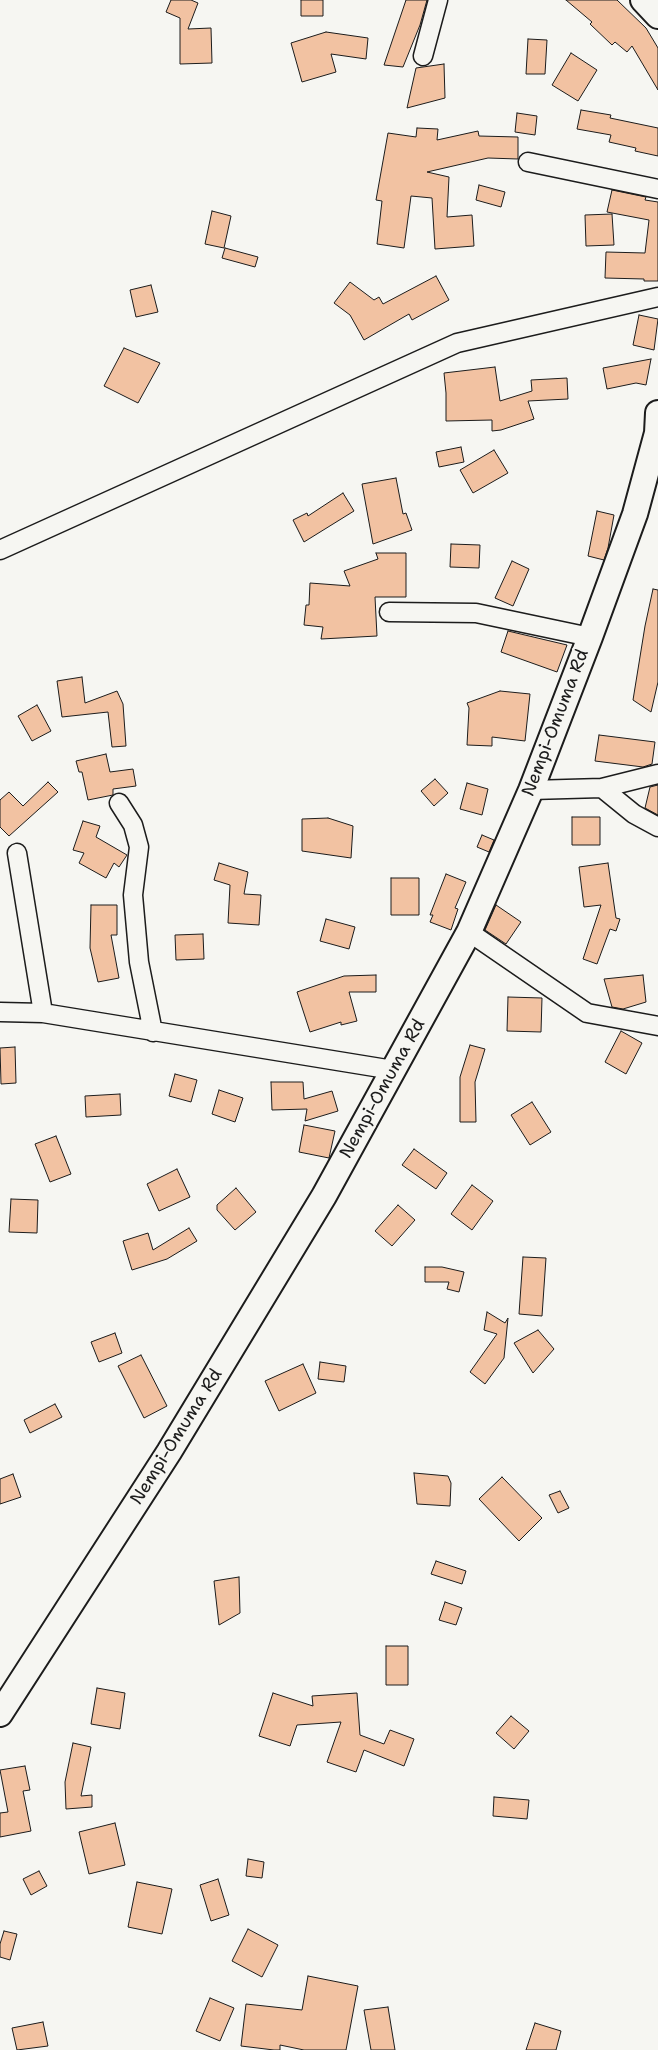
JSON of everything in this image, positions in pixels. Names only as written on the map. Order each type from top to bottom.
[{"type":"street","points":[[423,56],[438,0]]},
{"type":"street","points":[[643,0],[658,16]]},
{"type":"street","points":[[528,162],[658,189]]},
{"type":"street","points":[[0,550],[457,343],[658,297]]},
{"type":"street","name":"Nempi-Omuma Rd","points":[[0,1714],[169,1452],[324,1196],[469,932],[531,790],[635,514],[658,433],[658,412]]},
{"type":"street","points":[[388,612],[476,613],[590,637]]},
{"type":"street","points":[[531,790],[602,788],[658,774]]},
{"type":"street","points":[[602,788],[634,814],[658,828]]},
{"type":"street","points":[[119,803],[133,825],[139,847],[133,895],[140,962],[153,1032]]},
{"type":"street","points":[[17,853],[43,1013]]},
{"type":"street","points":[[469,932],[587,1013],[658,1026]]},
{"type":"street","points":[[0,1012],[43,1013],[393,1070]]},
{"type":"building","points":[[171,0],[191,0],[198,3],[188,29],[211,28],[212,63],[180,64],[180,18],[166,12]]},
{"type":"building","points":[[301,0],[323,0],[323,16],[301,16]]},
{"type":"building","points":[[406,0],[427,0],[420,25],[403,67],[384,65]]},
{"type":"building","points":[[566,0],[617,0],[646,28],[658,48],[658,90],[632,46],[627,52],[615,42],[612,45],[590,24],[592,22]]},
{"type":"building","points":[[326,32],[368,38],[366,59],[331,54],[336,72],[302,82],[291,43]]},
{"type":"building","points":[[528,39],[547,40],[545,74],[526,74]]},
{"type":"building","points":[[571,53],[597,70],[578,101],[552,85]]},
{"type":"building","points":[[444,64],[445,98],[407,108],[416,68]]},
{"type":"building","points":[[581,110],[611,115],[610,118],[658,128],[658,156],[635,151],[636,148],[609,142],[611,135],[577,129]]},
{"type":"building","points":[[517,113],[537,116],[535,135],[515,132]]},
{"type":"building","points":[[417,128],[438,129],[437,140],[478,131],[479,136],[518,137],[518,159],[488,158],[427,172],[449,177],[447,217],[472,215],[474,246],[435,249],[432,198],[411,196],[404,248],[377,244],[382,201],[376,200],[388,133],[416,137]]},
{"type":"building","points":[[479,185],[505,192],[501,207],[476,200]]},
{"type":"building","points":[[612,190],[646,197],[645,200],[658,202],[658,281],[605,278],[606,252],[645,253],[649,220],[607,212]]},
{"type":"building","points":[[212,211],[231,216],[224,248],[205,244]]},
{"type":"building","points":[[612,214],[614,245],[586,246],[585,215]]},
{"type":"building","points":[[225,248],[258,257],[255,267],[222,258]]},
{"type":"building","points":[[436,276],[449,300],[412,320],[409,314],[364,340],[350,315],[334,303],[350,282],[374,300],[379,297],[383,304]]},
{"type":"building","points":[[151,285],[158,312],[136,317],[130,290]]},
{"type":"building","points":[[639,315],[658,319],[654,350],[633,345]]},
{"type":"building","points":[[124,348],[160,363],[138,403],[104,386]]},
{"type":"building","points":[[651,359],[646,385],[636,383],[607,389],[603,368]]},
{"type":"building","points":[[495,367],[500,401],[532,391],[531,380],[567,378],[568,399],[528,401],[534,419],[501,430],[492,431],[492,420],[446,421],[444,373]]},
{"type":"building","points":[[461,447],[464,462],[439,467],[436,452]]},
{"type":"building","points":[[494,450],[508,473],[473,493],[460,470]]},
{"type":"building","points":[[396,478],[403,514],[406,513],[412,530],[373,544],[362,484]]},
{"type":"building","points":[[343,493],[354,511],[304,542],[293,520],[307,513],[308,516]]},
{"type":"building","points":[[597,511],[614,515],[604,560],[588,556]]},
{"type":"building","points":[[451,544],[480,545],[479,568],[450,567]]},
{"type":"building","points":[[376,553],[406,553],[406,597],[375,597],[377,636],[321,639],[323,627],[304,625],[306,605],[309,605],[310,583],[350,586],[344,571],[378,559]]},
{"type":"building","points":[[512,561],[529,569],[513,606],[495,598]]},
{"type":"building","points":[[653,589],[658,590],[658,682],[651,712],[633,700]]},
{"type":"building","points":[[508,631],[567,645],[557,672],[501,652]]},
{"type":"building","points":[[82,677],[85,703],[117,691],[123,704],[126,746],[112,747],[108,712],[62,717],[57,681]]},
{"type":"building","points":[[500,691],[530,694],[525,741],[492,737],[492,746],[467,745],[469,708],[467,703]]},
{"type":"building","points":[[37,705],[51,731],[32,741],[18,716]]},
{"type":"building","points":[[599,735],[655,742],[652,764],[643,767],[595,761]]},
{"type":"building","points":[[106,754],[110,772],[133,769],[136,786],[113,789],[113,795],[88,800],[82,772],[79,772],[76,761]]},
{"type":"building","points":[[435,779],[448,793],[434,806],[421,791]]},
{"type":"building","points":[[48,782],[58,792],[9,836],[0,827],[0,800],[9,792],[23,806]]},
{"type":"building","points":[[467,783],[488,789],[482,815],[460,809]]},
{"type":"building","points":[[658,785],[658,815],[645,808],[650,787]]},
{"type":"building","points":[[572,817],[600,817],[600,845],[572,845]]},
{"type":"building","points":[[328,818],[353,826],[351,858],[302,851],[302,819]]},
{"type":"building","points":[[83,821],[100,826],[96,837],[127,855],[119,867],[114,863],[106,878],[79,863],[84,853],[73,850]]},
{"type":"building","points":[[482,835],[494,840],[489,852],[477,847]]},
{"type":"building","points":[[219,863],[248,872],[244,894],[261,895],[259,925],[228,923],[230,885],[214,880]]},
{"type":"building","points":[[608,863],[616,918],[620,919],[616,931],[610,929],[597,964],[583,959],[601,905],[584,907],[579,867]]},
{"type":"building","points":[[446,874],[466,882],[455,908],[458,909],[451,930],[430,922],[433,915],[430,915]]},
{"type":"building","points":[[391,878],[419,878],[419,915],[391,915]]},
{"type":"building","points":[[91,905],[117,905],[117,935],[111,935],[119,978],[98,982],[90,948]]},
{"type":"building","points":[[496,905],[521,922],[506,944],[485,930]]},
{"type":"building","points":[[326,919],[355,927],[349,949],[320,941]]},
{"type":"building","points":[[203,934],[204,959],[176,960],[175,935]]},
{"type":"building","points":[[376,975],[376,992],[349,992],[357,1021],[341,1025],[341,1022],[310,1032],[297,992],[344,976]]},
{"type":"building","points":[[643,975],[646,1002],[623,1009],[612,1007],[604,979]]},
{"type":"building","points":[[508,997],[542,998],[541,1032],[507,1031]]},
{"type":"building","points":[[621,1031],[642,1043],[626,1074],[605,1062]]},
{"type":"building","points":[[470,1045],[485,1049],[475,1082],[476,1122],[460,1122],[460,1077]]},
{"type":"building","points":[[15,1047],[16,1083],[1,1084],[0,1048]]},
{"type":"building","points":[[175,1074],[197,1080],[191,1102],[169,1096]]},
{"type":"building","points":[[271,1082],[303,1082],[304,1099],[332,1091],[338,1111],[305,1121],[307,1109],[272,1110]]},
{"type":"building","points":[[219,1090],[243,1098],[235,1122],[212,1114]]},
{"type":"building","points":[[120,1094],[121,1115],[86,1117],[85,1096]]},
{"type":"building","points":[[532,1102],[551,1132],[530,1145],[511,1115]]},
{"type":"building","points":[[304,1125],[335,1131],[329,1158],[299,1152]]},
{"type":"building","points":[[56,1136],[71,1174],[50,1182],[35,1144]]},
{"type":"building","points":[[414,1149],[447,1173],[436,1189],[402,1165]]},
{"type":"building","points":[[177,1169],[190,1197],[159,1211],[147,1184]]},
{"type":"building","points":[[472,1185],[493,1201],[472,1230],[451,1214]]},
{"type":"building","points":[[236,1188],[256,1212],[235,1230],[217,1210],[217,1205]]},
{"type":"building","points":[[11,1199],[38,1200],[37,1233],[9,1232]]},
{"type":"building","points":[[398,1205],[415,1220],[392,1246],[375,1231]]},
{"type":"building","points":[[189,1228],[197,1241],[167,1259],[132,1270],[123,1241],[148,1233],[153,1250]]},
{"type":"building","points":[[523,1257],[546,1258],[542,1316],[519,1314]]},
{"type":"building","points":[[425,1267],[442,1267],[464,1272],[459,1292],[447,1289],[449,1282],[425,1282]]},
{"type":"building","points":[[487,1312],[505,1323],[508,1318],[504,1358],[485,1384],[470,1372],[497,1334],[484,1330]]},
{"type":"building","points":[[538,1330],[554,1349],[533,1373],[514,1343]]},
{"type":"building","points":[[115,1333],[122,1353],[99,1362],[91,1342]]},
{"type":"building","points":[[141,1355],[167,1406],[144,1418],[118,1366]]},
{"type":"building","points":[[320,1362],[346,1366],[344,1382],[318,1379]]},
{"type":"building","points":[[303,1364],[316,1393],[279,1411],[265,1381]]},
{"type":"building","points":[[55,1404],[62,1417],[30,1433],[24,1420]]},
{"type":"building","points":[[414,1473],[448,1476],[451,1483],[450,1506],[417,1504]]},
{"type":"building","points":[[13,1474],[21,1497],[0,1504],[0,1479]]},
{"type":"building","points":[[502,1477],[542,1518],[519,1541],[479,1499]]},
{"type":"building","points":[[560,1491],[569,1508],[558,1513],[549,1495]]},
{"type":"building","points":[[436,1561],[466,1571],[462,1584],[431,1574]]},
{"type":"building","points":[[239,1577],[240,1613],[219,1625],[214,1581]]},
{"type":"building","points":[[445,1602],[462,1608],[456,1625],[439,1620]]},
{"type":"building","points":[[386,1646],[408,1646],[408,1685],[386,1685]]},
{"type":"building","points":[[97,1688],[125,1693],[120,1729],[91,1724]]},
{"type":"building","points":[[273,1693],[313,1706],[312,1696],[357,1693],[360,1735],[384,1744],[390,1730],[414,1739],[404,1766],[364,1750],[356,1772],[327,1762],[341,1722],[297,1725],[290,1746],[259,1736]]},
{"type":"building","points":[[511,1716],[529,1731],[514,1749],[496,1733]]},
{"type":"building","points":[[73,1743],[91,1747],[81,1796],[92,1795],[92,1807],[66,1809],[65,1782]]},
{"type":"building","points":[[25,1766],[30,1790],[23,1791],[31,1831],[0,1837],[0,1813],[8,1812],[0,1770]]},
{"type":"building","points":[[494,1797],[529,1800],[527,1819],[493,1816]]},
{"type":"building","points":[[115,1823],[125,1865],[89,1874],[79,1832]]},
{"type":"building","points":[[248,1859],[264,1862],[262,1878],[246,1876]]},
{"type":"building","points":[[39,1871],[47,1886],[31,1895],[23,1879]]},
{"type":"building","points":[[218,1879],[229,1915],[211,1921],[200,1885]]},
{"type":"building","points":[[137,1882],[172,1889],[162,1934],[128,1927]]},
{"type":"building","points":[[248,1929],[278,1945],[262,1977],[232,1961]]},
{"type":"building","points":[[4,1931],[17,1934],[10,1960],[0,1957],[0,1944]]},
{"type":"building","points":[[308,1976],[358,1986],[346,2050],[304,2050],[280,2045],[280,2050],[274,2050],[241,2046],[246,2004],[302,2010]]},
{"type":"building","points":[[210,1998],[234,2008],[220,2041],[196,2031]]},
{"type":"building","points":[[388,2007],[395,2050],[371,2050],[364,2010]]},
{"type":"building","points":[[43,2022],[48,2046],[17,2050],[12,2028]]},
{"type":"building","points":[[535,2023],[561,2031],[556,2050],[526,2050]]}]
